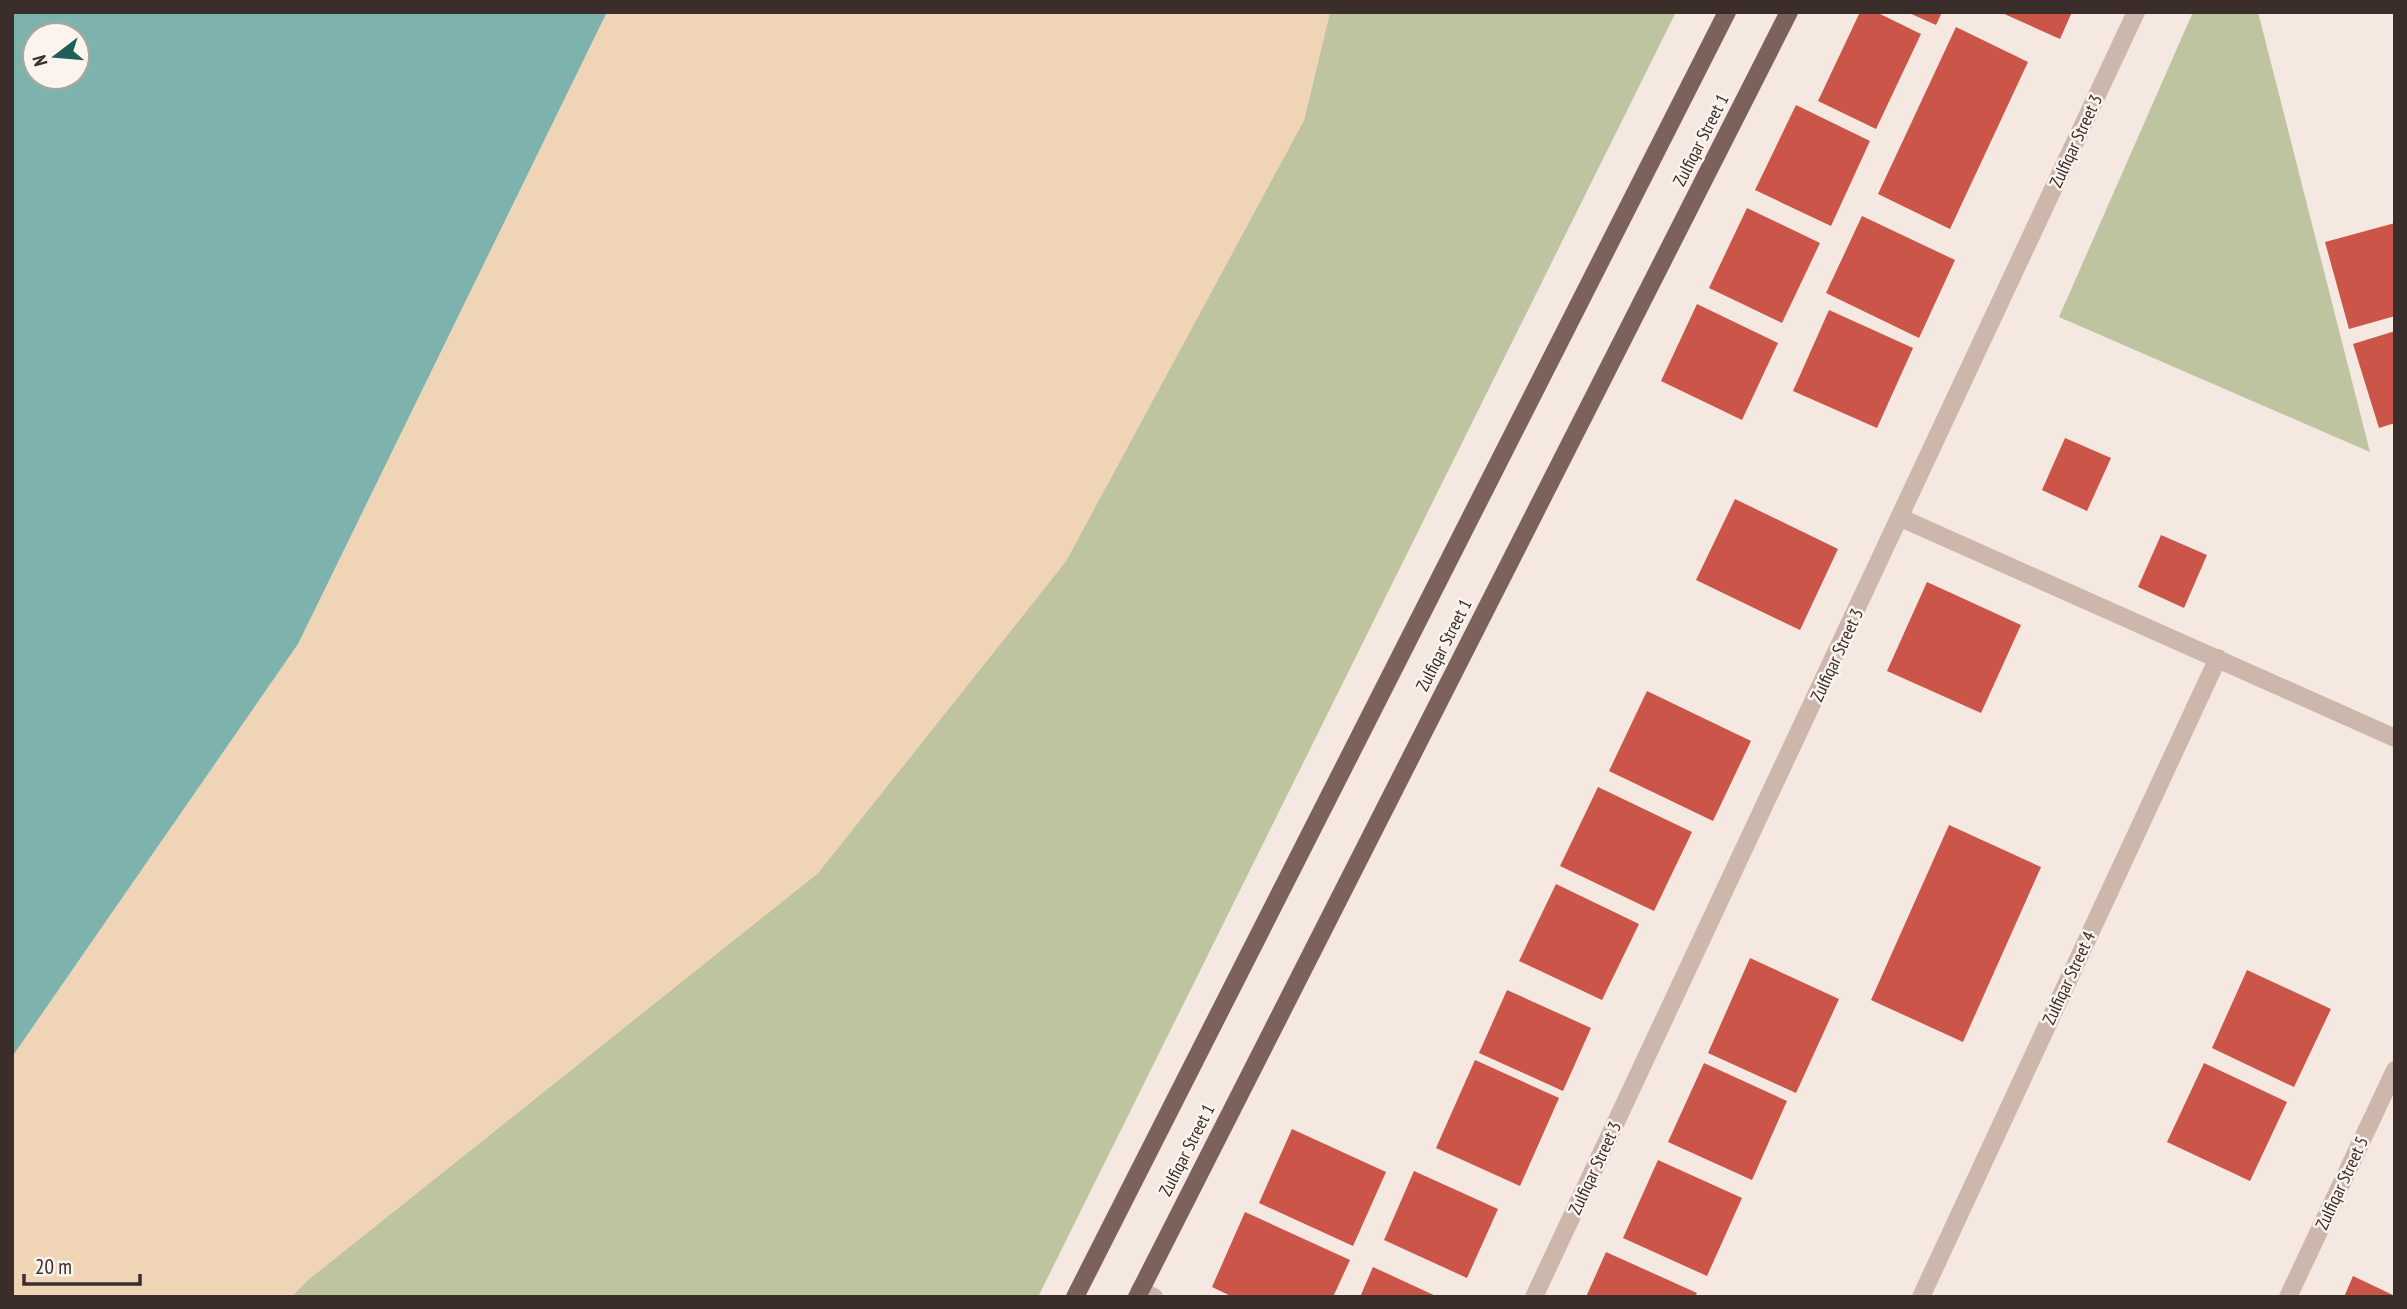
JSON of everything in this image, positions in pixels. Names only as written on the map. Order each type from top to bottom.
[{"type":"main road","name":"Zulfiqar Street 1","points":[[1075,1297],[1727,12]]},
{"type":"main road","name":"Zulfiqar Street 1","points":[[1143,1295],[1789,12]]},
{"type":"street","name":"Zulfiqar Street 3","points":[[1534,1297],[2136,12]]},
{"type":"street","points":[[1901,518],[2395,738]]},
{"type":"street","name":"Zulfiqar Street 4","points":[[1921,1297],[2217,658]]},
{"type":"street","name":"Zulfiqar Street 5","points":[[2288,1297],[2395,1070]]},
{"type":"green space","points":[[1330,12],[1676,12],[1038,1297],[291,1297],[309,1279],[818,873],[1066,561],[1304,120]]},
{"type":"green space","points":[[2193,12],[2258,12],[2370,452],[2059,317]]},
{"type":"sand","points":[[607,12],[1330,12],[1304,120],[1066,561],[818,873],[309,1279],[291,1297],[12,1297],[12,1057],[298,644]]},
{"type":"water","points":[[12,12],[607,12],[298,644],[12,1057]]},
{"type":"building","points":[[1860,12],[1876,12],[1921,34],[1876,129],[1818,101]]},
{"type":"building","points":[[1907,12],[1942,12],[1936,25]]},
{"type":"building","points":[[2000,12],[2072,12],[2060,39]]},
{"type":"building","points":[[1956,27],[2028,62],[1950,229],[1878,194]]},
{"type":"building","points":[[1796,105],[1870,141],[1831,226],[1755,190]]},
{"type":"building","points":[[1747,208],[1820,243],[1782,323],[1709,288]]},
{"type":"building","points":[[1862,216],[1955,260],[1919,338],[1826,293]]},
{"type":"building","points":[[2395,223],[2395,316],[2349,329],[2325,242]]},
{"type":"building","points":[[1697,304],[1778,343],[1742,420],[1661,381]]},
{"type":"building","points":[[1829,310],[1913,348],[1877,428],[1793,391]]},
{"type":"building","points":[[2395,331],[2395,423],[2379,428],[2353,344]]},
{"type":"building","points":[[2065,438],[2111,458],[2087,511],[2042,490]]},
{"type":"building","points":[[1735,499],[1838,549],[1800,630],[1696,580]]},
{"type":"building","points":[[2161,535],[2207,555],[2184,608],[2138,587]]},
{"type":"building","points":[[1927,582],[2021,625],[1981,713],[1887,671]]},
{"type":"building","points":[[1647,691],[1751,741],[1713,821],[1609,771]]},
{"type":"building","points":[[1598,787],[1692,832],[1654,911],[1560,866]]},
{"type":"building","points":[[1949,825],[2041,867],[1963,1042],[1871,1000]]},
{"type":"building","points":[[1556,884],[1639,924],[1602,1000],[1519,961]]},
{"type":"building","points":[[1750,958],[1839,999],[1796,1093],[1708,1053]]},
{"type":"building","points":[[2247,970],[2331,1009],[2294,1087],[2212,1048]]},
{"type":"building","points":[[1507,990],[1591,1028],[1563,1091],[1479,1053]]},
{"type":"building","points":[[1475,1060],[1559,1098],[1520,1186],[1436,1148]]},
{"type":"building","points":[[1704,1063],[1787,1101],[1752,1180],[1668,1142]]},
{"type":"building","points":[[2204,1063],[2287,1102],[2250,1181],[2167,1142]]},
{"type":"building","points":[[1292,1129],[1386,1172],[1353,1246],[1259,1203]]},
{"type":"building","points":[[1658,1160],[1742,1198],[1707,1276],[1623,1238]]},
{"type":"building","points":[[1414,1171],[1498,1209],[1467,1278],[1384,1240]]},
{"type":"building","points":[[1245,1212],[1350,1260],[1333,1297],[1233,1297],[1212,1287]]},
{"type":"building","points":[[1606,1252],[1697,1293],[1695,1297],[1586,1297]]},
{"type":"building","points":[[1373,1267],[1438,1297],[1360,1297]]},
{"type":"building","points":[[2353,1276],[2395,1296],[2395,1297],[2344,1297]]}]
